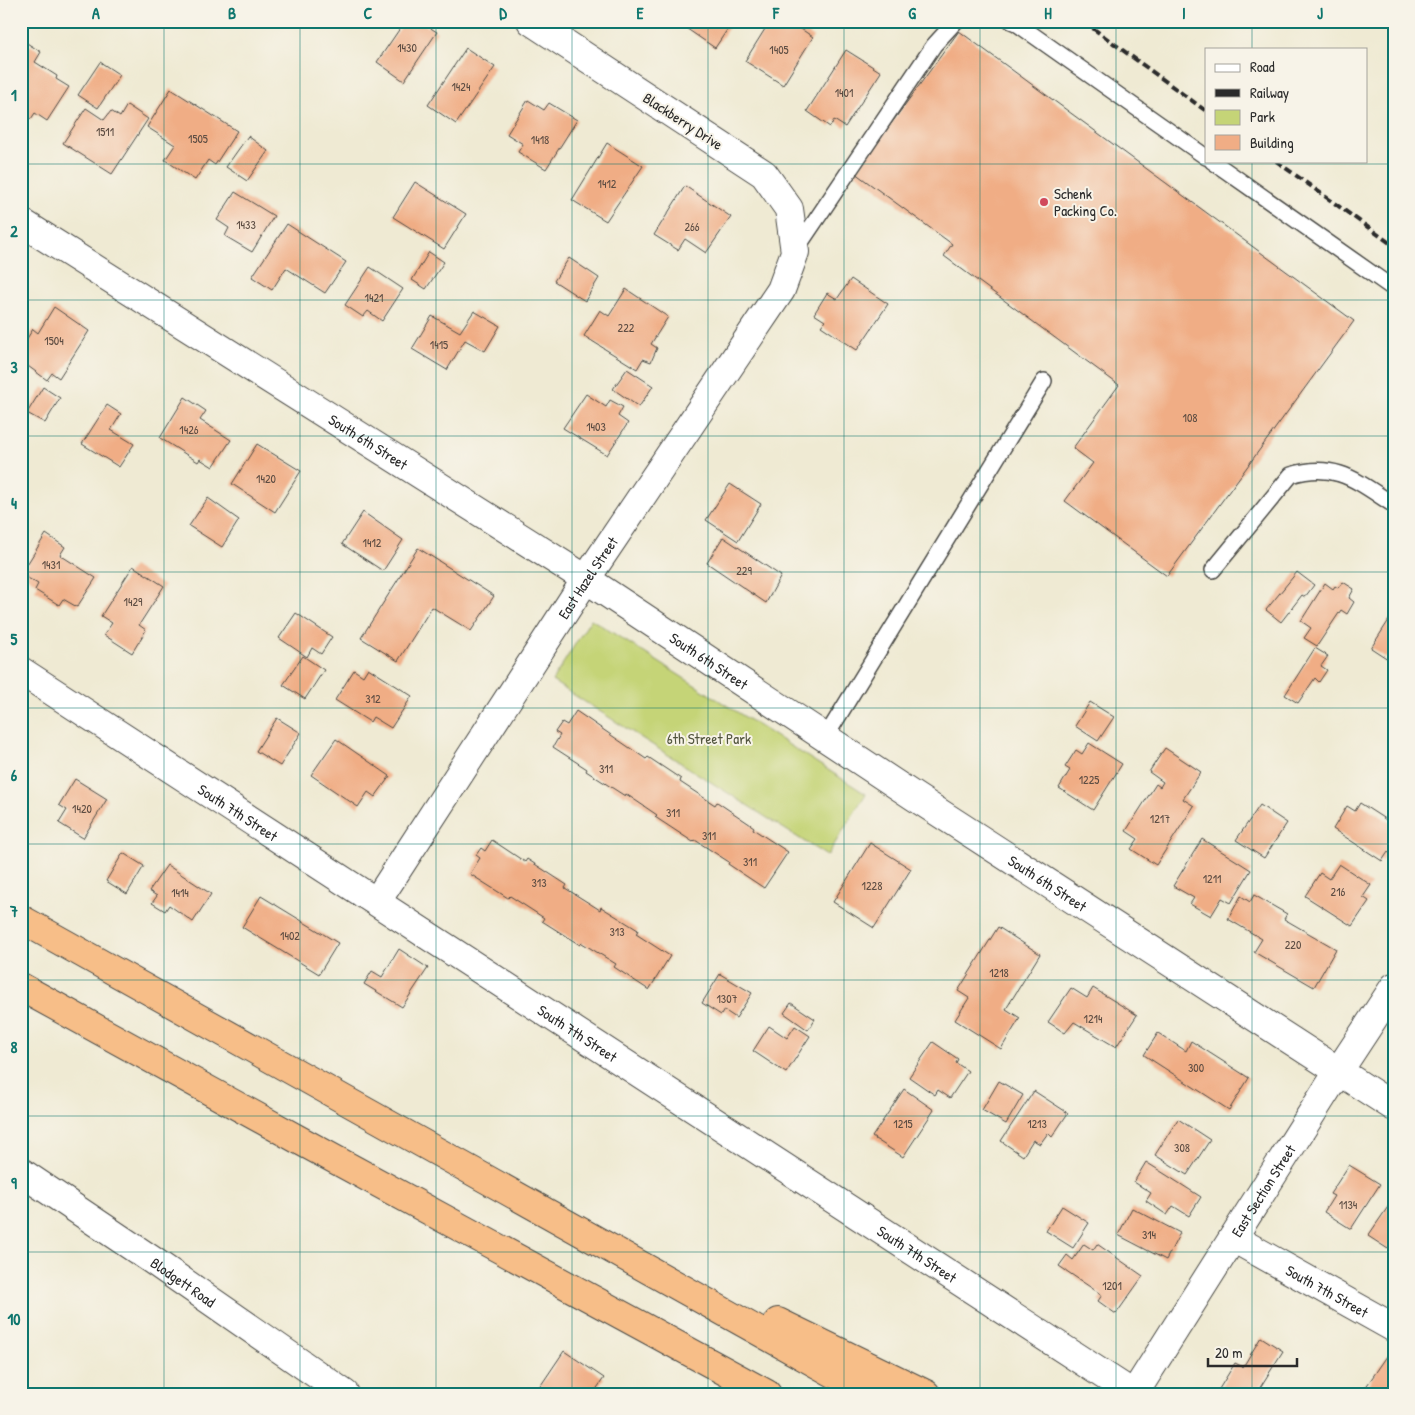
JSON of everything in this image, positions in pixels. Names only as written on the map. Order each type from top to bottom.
[{"type":"highway","points":[[21,919],[871,1394]]},
{"type":"highway","points":[[21,986],[301,1141],[767,1394]]},
{"type":"highway","points":[[521,1197],[926,1394]]},
{"type":"street","name":"Blackberry Drive","points":[[531,21],[764,174],[789,209],[795,252]]},
{"type":"street","name":"South 6th Street","points":[[21,222],[586,579],[825,738],[1394,1108]]},
{"type":"street","name":"East Hazel Street","points":[[377,901],[586,579],[781,290],[795,252]]},
{"type":"street","name":"South 7th Street","points":[[21,671],[1134,1394]]},
{"type":"street","name":"East Section Street","points":[[1134,1394],[1394,987]]},
{"type":"street","name":"Blodgett Road","points":[[21,1172],[345,1394]]},
{"type":"street","name":"South 7th Street","points":[[1233,1238],[1394,1328]]},
{"type":"lane","points":[[795,252],[934,45],[956,21]]},
{"type":"lane","points":[[1011,21],[1016,22],[1205,156]]},
{"type":"lane","points":[[1213,162],[1394,289]]},
{"type":"lane","points":[[825,738],[1044,381]]},
{"type":"lane","points":[[1213,570],[1291,475],[1308,470],[1326,470],[1353,478],[1394,505]]},
{"type":"green space","name":"6th Street Park","points":[[591,619],[866,794],[827,856],[552,681]]},
{"type":"building","points":[[405,21],[419,21],[437,32],[404,81],[377,62]]},
{"type":"building","points":[[682,21],[733,21],[715,48],[680,24]]},
{"type":"building","points":[[770,21],[789,21],[813,37],[783,85],[745,61]]},
{"type":"building","points":[[959,31],[1354,321],[1167,576],[1065,501],[1093,463],[1073,448],[1119,385],[944,256],[952,244],[855,173]]},
{"type":"building","points":[[22,40],[41,52],[35,62],[57,76],[56,79],[69,87],[47,121],[35,113],[31,119],[21,113]]},
{"type":"building","points":[[466,48],[495,67],[456,124],[428,105]]},
{"type":"building","points":[[846,50],[881,72],[845,127],[834,120],[830,127],[807,111]]},
{"type":"building","points":[[100,62],[120,75],[98,108],[78,95]]},
{"type":"building","points":[[171,89],[237,131],[215,165],[208,160],[195,180],[165,160],[175,145],[147,127]]},
{"type":"building","points":[[528,100],[544,110],[549,103],[577,120],[546,169],[518,152],[523,144],[507,134]]},
{"type":"building","points":[[127,105],[148,119],[112,174],[63,143],[86,108],[104,120],[111,111],[120,117]]},
{"type":"building","points":[[248,136],[268,151],[247,181],[226,167]]},
{"type":"building","points":[[607,143],[643,166],[606,221],[572,200]]},
{"type":"building","points":[[415,182],[466,214],[444,249],[393,217]]},
{"type":"building","points":[[685,186],[731,217],[706,253],[685,239],[678,250],[654,235]]},
{"type":"building","points":[[235,192],[274,216],[252,252],[225,236],[229,228],[217,220]]},
{"type":"building","points":[[287,224],[346,262],[325,293],[286,268],[272,290],[252,277]]},
{"type":"building","points":[[429,252],[444,262],[426,289],[412,280]]},
{"type":"building","points":[[569,258],[599,278],[585,301],[554,281]]},
{"type":"building","points":[[370,267],[403,289],[382,321],[368,311],[363,317],[345,305]]},
{"type":"building","points":[[851,279],[888,304],[857,350],[821,326],[825,321],[814,314],[827,293],[837,299]]},
{"type":"building","points":[[626,289],[668,317],[651,344],[657,348],[651,362],[643,359],[637,369],[584,336],[600,310],[609,316]]},
{"type":"building","points":[[21,293],[28,297],[21,307]]},
{"type":"building","points":[[54,307],[89,331],[59,378],[52,373],[47,380],[21,361],[21,348],[33,329],[38,333]]},
{"type":"building","points":[[474,311],[500,326],[485,351],[465,340],[447,370],[412,349],[432,316],[460,332]]},
{"type":"building","points":[[627,369],[653,386],[639,407],[613,389]]},
{"type":"building","points":[[43,387],[60,398],[45,423],[27,413]]},
{"type":"building","points":[[586,394],[606,407],[610,400],[623,407],[618,416],[628,423],[607,455],[563,428]]},
{"type":"building","points":[[185,397],[206,411],[200,420],[231,440],[213,467],[200,459],[198,462],[160,438]]},
{"type":"building","points":[[107,405],[121,414],[111,430],[134,444],[119,467],[82,444]]},
{"type":"building","points":[[257,444],[301,471],[275,512],[232,484]]},
{"type":"building","points":[[730,484],[761,504],[738,541],[706,520]]},
{"type":"building","points":[[208,498],[239,520],[222,547],[189,526]]},
{"type":"building","points":[[363,512],[403,540],[383,571],[342,544]]},
{"type":"building","points":[[46,534],[65,547],[60,555],[96,578],[77,607],[63,599],[59,605],[35,590],[38,584],[21,574]]},
{"type":"building","points":[[723,537],[781,576],[766,603],[707,563]]},
{"type":"building","points":[[418,548],[494,596],[471,631],[432,607],[398,661],[361,638]]},
{"type":"building","points":[[133,566],[164,586],[139,625],[146,630],[132,653],[104,635],[112,623],[101,616]]},
{"type":"building","points":[[1297,572],[1314,585],[1305,597],[1302,595],[1281,622],[1266,610]]},
{"type":"building","points":[[1343,582],[1354,589],[1349,598],[1354,602],[1347,614],[1341,610],[1317,646],[1304,638],[1311,628],[1301,621],[1325,583],[1333,589],[1335,586],[1338,588]]},
{"type":"building","points":[[296,613],[332,637],[321,654],[312,648],[307,657],[279,638]]},
{"type":"building","points":[[1391,617],[1394,619],[1394,663],[1371,648]]},
{"type":"building","points":[[1315,648],[1328,656],[1321,666],[1327,670],[1319,682],[1315,678],[1298,703],[1285,695]]},
{"type":"building","points":[[303,656],[324,670],[305,699],[283,685]]},
{"type":"building","points":[[368,668],[412,696],[391,728],[373,717],[370,722],[335,700],[354,670],[363,676]]},
{"type":"building","points":[[1090,702],[1114,717],[1098,741],[1075,726]]},
{"type":"building","points":[[576,711],[646,759],[648,757],[681,779],[680,782],[715,805],[717,802],[788,852],[764,888],[728,864],[729,862],[695,840],[693,842],[655,817],[657,815],[626,794],[625,796],[586,771],[587,769],[553,747],[560,735],[555,732],[562,722],[567,725]]},
{"type":"building","points":[[277,718],[301,733],[280,766],[256,751]]},
{"type":"building","points":[[336,739],[390,776],[375,797],[368,792],[358,807],[311,775]]},
{"type":"building","points":[[1089,743],[1122,764],[1093,810],[1059,788],[1070,770],[1065,767],[1076,750],[1082,754]]},
{"type":"building","points":[[1165,748],[1201,772],[1183,799],[1194,806],[1156,865],[1131,849],[1138,839],[1126,831],[1156,784],[1160,787],[1163,782],[1149,772]]},
{"type":"building","points":[[75,779],[107,799],[83,838],[59,823],[67,810],[59,805]]},
{"type":"building","points":[[1360,803],[1394,825],[1394,853],[1392,855],[1388,852],[1382,861],[1333,829],[1347,806],[1355,811]]},
{"type":"building","points":[[1260,805],[1287,823],[1264,858],[1236,840]]},
{"type":"building","points":[[1202,839],[1251,870],[1231,903],[1222,898],[1211,916],[1190,904],[1194,898],[1173,886]]},
{"type":"building","points":[[492,840],[525,862],[527,859],[567,885],[565,888],[600,910],[601,907],[638,930],[636,934],[670,956],[649,990],[614,967],[616,964],[582,943],[580,945],[542,921],[544,918],[510,896],[508,898],[470,874],[480,858],[476,855],[481,848],[485,851]]},
{"type":"building","points":[[870,843],[911,869],[874,928],[833,902]]},
{"type":"building","points":[[123,853],[144,866],[127,894],[106,881]]},
{"type":"building","points":[[1339,864],[1371,885],[1363,897],[1369,901],[1352,926],[1305,896],[1320,873],[1329,879]]},
{"type":"building","points":[[167,865],[211,894],[193,922],[169,905],[165,911],[152,903],[157,896],[149,891]]},
{"type":"building","points":[[1254,895],[1287,914],[1284,919],[1336,949],[1314,987],[1254,952],[1262,939],[1228,919],[1241,896],[1250,902]]},
{"type":"building","points":[[261,896],[338,943],[319,974],[242,927]]},
{"type":"building","points":[[998,927],[1040,954],[1006,1009],[1020,1018],[1001,1049],[955,1020],[969,998],[958,991]]},
{"type":"building","points":[[399,949],[428,968],[402,1007],[364,984],[372,971],[382,977]]},
{"type":"building","points":[[720,974],[752,993],[736,1018],[724,1010],[721,1015],[702,1003]]},
{"type":"building","points":[[1071,988],[1087,998],[1093,988],[1137,1015],[1116,1047],[1074,1022],[1065,1033],[1048,1022]]},
{"type":"building","points":[[791,1003],[815,1019],[808,1030],[784,1013]]},
{"type":"building","points":[[769,1026],[787,1038],[795,1026],[810,1036],[786,1073],[753,1051]]},
{"type":"building","points":[[1158,1033],[1186,1051],[1191,1041],[1249,1078],[1229,1110],[1144,1055]]},
{"type":"building","points":[[933,1042],[958,1059],[956,1063],[968,1071],[950,1098],[938,1090],[935,1095],[909,1077]]},
{"type":"building","points":[[999,1081],[1023,1095],[1006,1124],[982,1110]]},
{"type":"building","points":[[904,1089],[934,1110],[903,1157],[872,1137]]},
{"type":"building","points":[[1034,1091],[1068,1113],[1052,1137],[1048,1133],[1040,1144],[1033,1140],[1023,1156],[1001,1141]]},
{"type":"building","points":[[1178,1119],[1210,1140],[1187,1175],[1155,1155]]},
{"type":"building","points":[[1146,1162],[1201,1197],[1189,1216],[1173,1206],[1167,1215],[1146,1201],[1151,1193],[1134,1182]]},
{"type":"building","points":[[1349,1165],[1380,1184],[1351,1229],[1324,1212],[1334,1196],[1330,1194]]},
{"type":"building","points":[[1394,1198],[1394,1240],[1388,1249],[1368,1236]]},
{"type":"building","points":[[1062,1206],[1089,1223],[1073,1248],[1046,1231]]},
{"type":"building","points":[[1132,1208],[1180,1233],[1166,1260],[1118,1235]]},
{"type":"building","points":[[1084,1244],[1093,1250],[1097,1244],[1143,1276],[1116,1314],[1098,1301],[1102,1295],[1059,1266],[1067,1255],[1073,1260]]},
{"type":"building","points":[[1261,1337],[1283,1351],[1256,1394],[1216,1394],[1235,1363],[1243,1367]]},
{"type":"building","points":[[1394,1346],[1394,1392],[1390,1390],[1388,1394],[1361,1394]]},
{"type":"building","points":[[564,1351],[604,1378],[593,1394],[535,1394]]},
{"type":"railway","points":[[1083,21],[1205,110]]},
{"type":"railway","points":[[1277,162],[1394,246]]},
{"type":"place","name":"Schenk Packing Co.","points":[[1044,202]]}]
